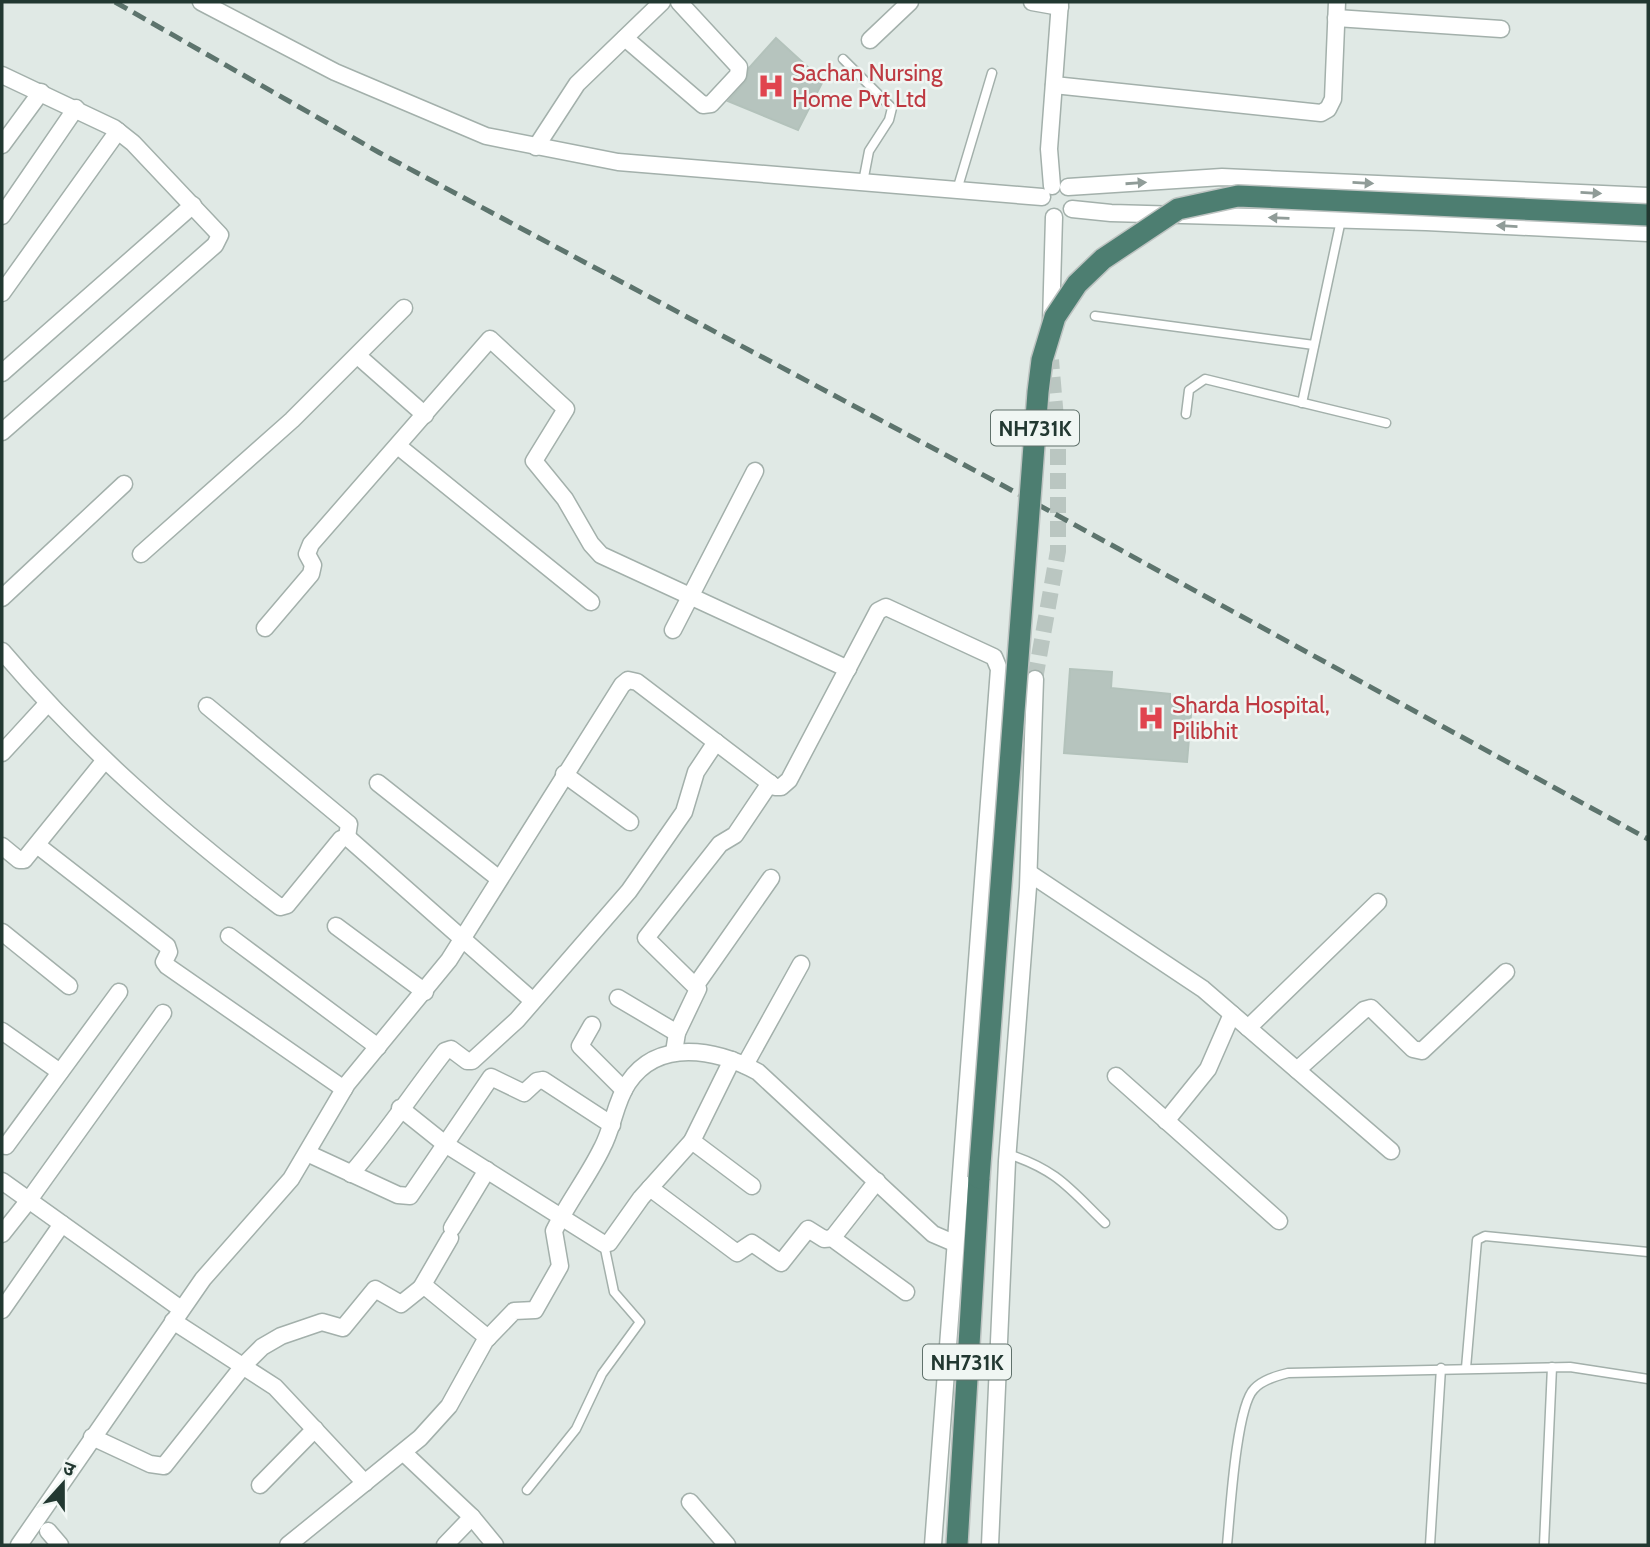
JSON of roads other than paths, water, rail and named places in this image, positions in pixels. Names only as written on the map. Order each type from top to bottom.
[{"type":"highway","name":"NH731K","points":[[957,1545],[979,1178],[1038,392],[1042,360],[1055,317],[1070,295],[1103,258],[1178,209],[1205,201],[1238,196],[1648,215]]},
{"type":"street","points":[[536,146],[578,84],[662,2]]},
{"type":"street","points":[[625,38],[702,105],[711,104],[738,75],[739,67],[679,2]]},
{"type":"street","points":[[870,40],[910,2]]},
{"type":"street","points":[[1032,2],[1060,4],[1049,149],[1054,190],[1045,211],[1054,217],[1065,216],[1072,209],[1074,197],[1054,190]]},
{"type":"street","points":[[205,3],[335,72],[486,136],[618,162],[957,190],[1054,190],[1222,177],[1648,196]]},
{"type":"street","points":[[1054,85],[1321,113],[1328,109],[1333,99],[1336,10],[1501,29]]},
{"type":"street","points":[[2,75],[76,108],[118,131],[218,229],[220,241],[2,432]]},
{"type":"street","points":[[2,145],[41,92]]},
{"type":"street","points":[[2,216],[76,108]]},
{"type":"street","points":[[2,293],[118,131]]},
{"type":"street","points":[[2,373],[193,205]]},
{"type":"street","points":[[1072,209],[1111,213],[1648,233]]},
{"type":"street","points":[[1051,360],[1054,217]]},
{"type":"street","points":[[141,554],[292,420],[404,308]]},
{"type":"street","points":[[265,628],[311,574],[313,565],[307,549],[425,415],[485,341],[494,341],[566,410],[534,461],[565,499],[596,551],[848,669]]},
{"type":"street","points":[[358,356],[425,415]]},
{"type":"street","points":[[398,446],[591,602]]},
{"type":"street","points":[[673,630],[755,471]]},
{"type":"street","points":[[2,598],[124,484]]},
{"type":"street","points":[[19,1545],[177,1315],[224,1254],[283,1189],[344,1089],[425,992],[622,685],[628,680],[637,682],[775,787],[786,785],[878,611],[886,607],[994,657],[999,669],[933,1545]]},
{"type":"street","points":[[2,651],[47,704],[105,760],[212,855],[280,907],[287,905],[341,839],[347,837]]},
{"type":"street","points":[[990,1545],[1008,1154],[1029,873],[1035,679]]},
{"type":"street","points":[[2,751],[47,704]]},
{"type":"street","points":[[207,706],[349,824],[347,837]]},
{"type":"street","points":[[351,1174],[383,1137],[400,1108],[445,1051],[451,1049],[467,1061],[472,1061],[533,1002],[629,891],[684,812],[696,772],[716,742]]},
{"type":"street","points":[[2,846],[22,861],[105,760]]},
{"type":"street","points":[[564,774],[630,822]]},
{"type":"street","points":[[378,783],[498,878]]},
{"type":"street","points":[[674,1052],[677,1033],[698,993],[696,985],[646,938],[720,844],[735,835],[770,783]]},
{"type":"street","points":[[347,837],[533,1002]]},
{"type":"street","points":[[37,845],[167,946],[169,952],[164,962],[167,966],[344,1089]]},
{"type":"street","points":[[1029,873],[1187,977],[1391,1151]]},
{"type":"street","points":[[696,985],[771,878]]},
{"type":"street","points":[[1248,1028],[1378,902]]},
{"type":"street","points":[[336,926],[425,992]]},
{"type":"street","points":[[2,932],[69,986]]},
{"type":"street","points":[[229,936],[378,1047]]},
{"type":"street","points":[[400,1108],[445,1144],[604,1244],[612,1240],[650,1188],[692,1141],[801,964]]},
{"type":"street","points":[[1297,1070],[1363,1010],[1371,1008],[1413,1049],[1422,1051],[1506,972]]},
{"type":"street","points":[[6,1146],[119,992]]},
{"type":"street","points":[[618,998],[677,1033]]},
{"type":"street","points":[[2,1234],[163,1013]]},
{"type":"street","points":[[1167,1121],[1208,1069],[1232,1014]]},
{"type":"street","points":[[592,1025],[580,1046],[624,1090]]},
{"type":"street","points":[[2,1031],[61,1072]]},
{"type":"street","points":[[288,1545],[404,1453],[449,1406],[488,1338],[513,1311],[535,1310],[560,1266],[552,1237],[601,1150],[624,1090],[650,1059],[674,1052],[738,1063],[773,1082],[938,1238],[954,1243]]},
{"type":"street","points":[[1116,1076],[1279,1221]]},
{"type":"street","points":[[307,1153],[398,1195],[410,1196],[491,1077],[524,1093],[537,1081],[543,1080],[612,1125]]},
{"type":"street","points":[[692,1141],[752,1186]]},
{"type":"street","points":[[92,1437],[150,1464],[163,1466],[244,1365],[262,1347],[281,1336],[322,1322],[346,1327],[375,1289],[401,1304],[421,1288],[487,1170]]},
{"type":"street","points":[[2,1181],[275,1387],[365,1483]]},
{"type":"street","points":[[835,1238],[836,1231],[877,1181]]},
{"type":"street","points":[[650,1188],[737,1253],[752,1243],[781,1263],[808,1229],[824,1239],[835,1238],[906,1292]]},
{"type":"street","points":[[2,1310],[62,1224]]},
{"type":"street","points":[[421,1288],[427,1288],[488,1338]]},
{"type":"street","points":[[260,1485],[315,1429]]},
{"type":"street","points":[[404,1453],[472,1517],[495,1545]]},
{"type":"street","points":[[690,1502],[727,1545]]},
{"type":"street","points":[[445,1545],[472,1517]]},
{"type":"street","points":[[48,1531],[60,1545]]},
{"type":"lane","points":[[844,59],[892,108],[889,120],[869,151],[863,182]]},
{"type":"lane","points":[[957,190],[992,72]]},
{"type":"lane","points":[[1302,403],[1341,220]]},
{"type":"lane","points":[[1096,316],[1314,345]]},
{"type":"lane","points":[[1186,414],[1189,390],[1205,379],[1386,423]]},
{"type":"lane","points":[[1008,1154],[1041,1165],[1055,1174],[1105,1223]]},
{"type":"lane","points":[[1466,1368],[1477,1240],[1485,1236],[1648,1252]]},
{"type":"lane","points":[[527,1490],[576,1429],[602,1374],[640,1322],[614,1292],[604,1244]]},
{"type":"lane","points":[[1544,1545],[1552,1367]]},
{"type":"lane","points":[[1227,1545],[1243,1413],[1252,1390],[1270,1378],[1288,1373],[1552,1367],[1592,1368],[1648,1378]]},
{"type":"lane","points":[[1430,1545],[1441,1368]]},
{"type":"tunnel","points":[[1035,679],[1058,551],[1058,442],[1051,360]]},
{"type":"railway","points":[[115,2],[380,153],[1002,485],[1648,839]]},
{"type":"place","name":"Sachan Nursing Home Pvt Ltd","points":[[771,86]]},
{"type":"place","name":"Sharda Hospital, Pilibhit","points":[[1151,718]]}]
